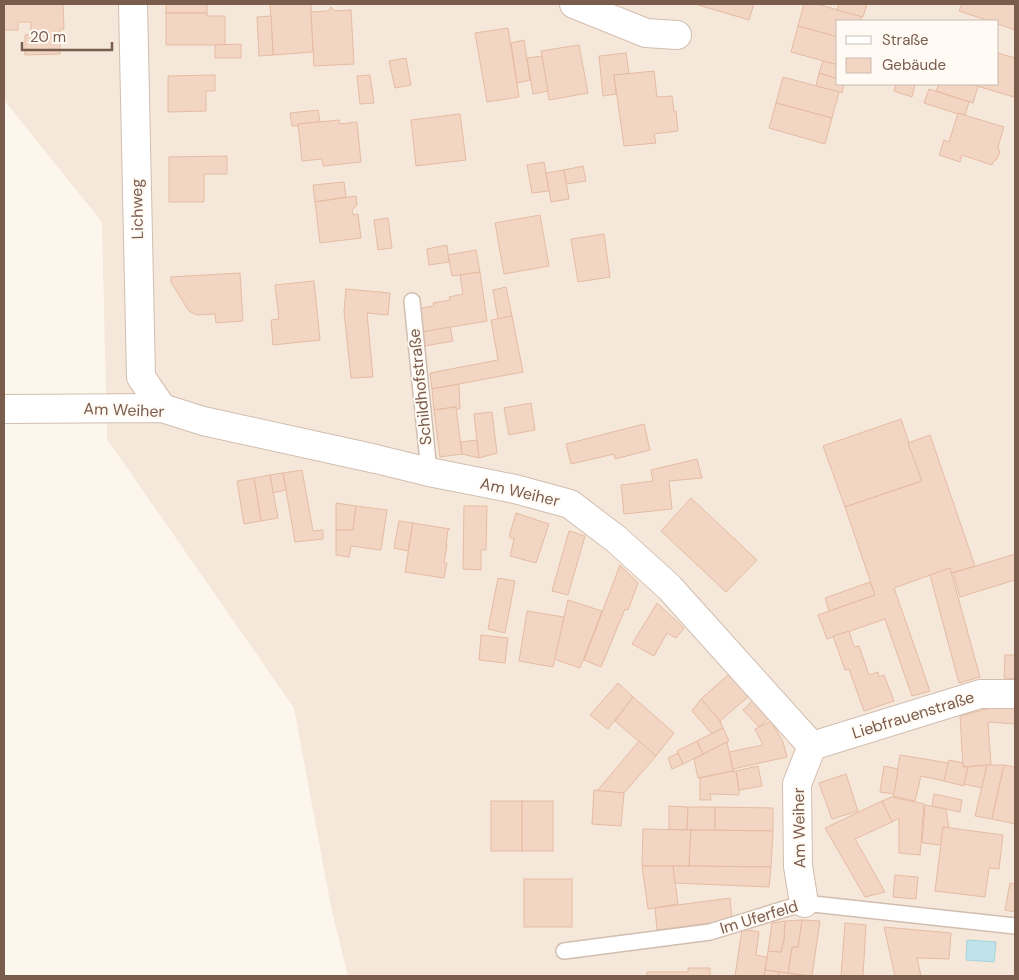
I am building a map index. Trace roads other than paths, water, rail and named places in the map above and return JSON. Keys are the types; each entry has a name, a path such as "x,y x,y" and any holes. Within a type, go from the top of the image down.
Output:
{"street":[{"name":"Lichweg","path":"133,4 140,377 162,408"},
{"path":"574,4 646,33 677,35"},
{"name":"Am Weiher","path":"4,409 162,408 203,421 429,472 515,489 570,504 616,539 669,587 812,746 797,784 798,866 804,903"},
{"name":"Liebfrauenstraße","path":"812,746 980,694 1015,694"}],"lane":[{"name":"Schildhofstraße","path":"412,301 429,472"},
{"name":"Im Uferfeld","path":"564,951 710,932 804,903 1015,926"}],"water":[{"path":"967,940 996,942 994,962 966,960"}]}
